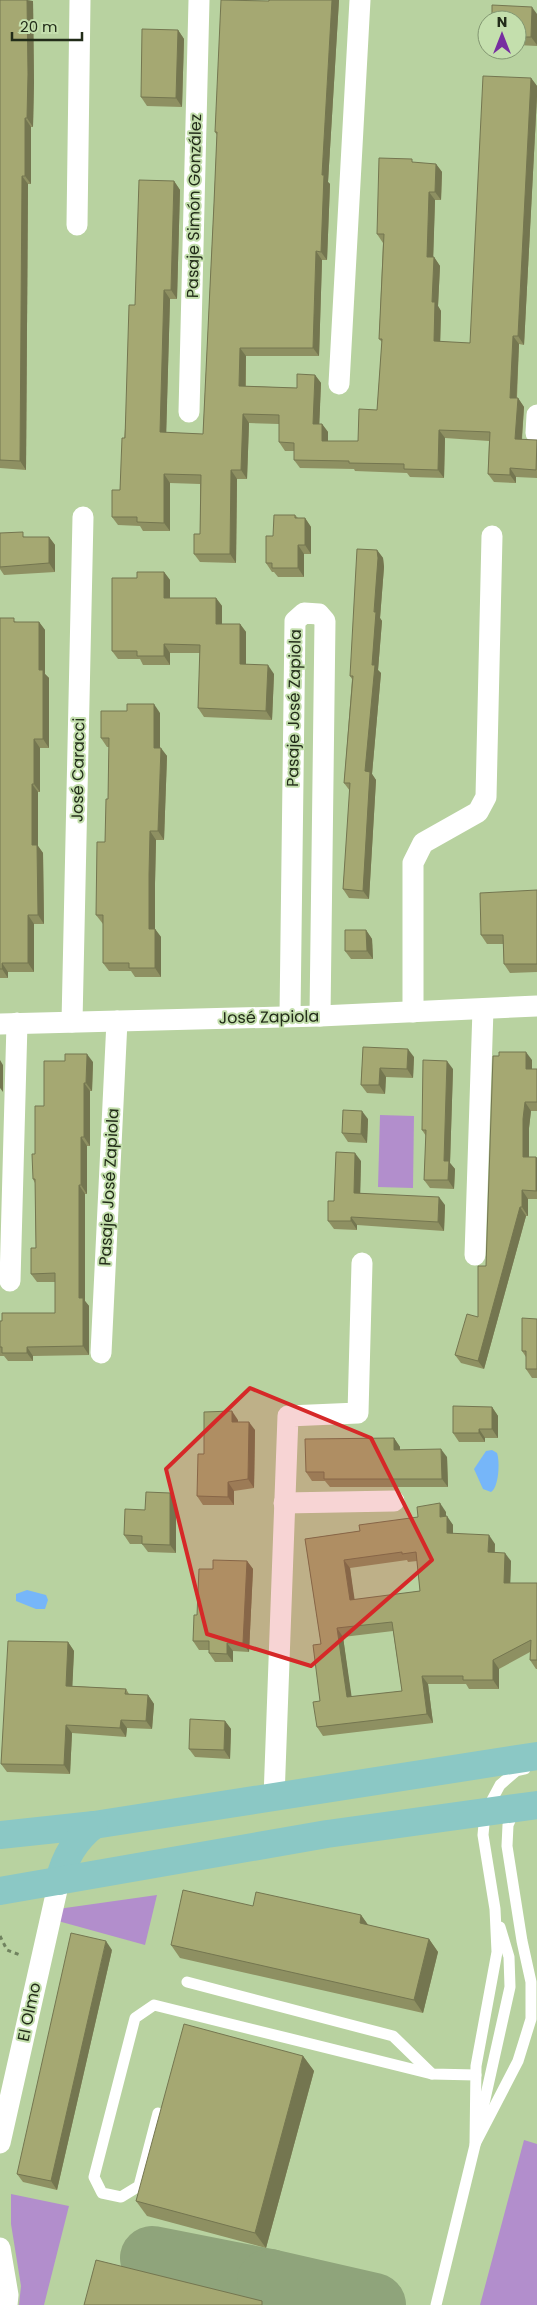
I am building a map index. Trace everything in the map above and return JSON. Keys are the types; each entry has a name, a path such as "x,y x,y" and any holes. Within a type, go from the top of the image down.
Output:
{"main road":[{"path":"0,1835 94,1825 537,1756"},
{"path":"0,1891 327,1834 526,1806"},
{"path":"59,1880 67,1856 74,1844 94,1825"}],"street":[{"path":"77,225 80,0"},
{"name":"Pasaje Simón González","path":"189,412 199,0"},
{"path":"339,384 360,0"},
{"name":"José Caracci","path":"72,1022 83,517"},
{"path":"413,1012 413,863 424,844 478,812 486,797 492,536"},
{"name":"Pasaje José Zapiola","path":"290,1016 295,621 304,613 319,614 324,621 320,1016"},
{"name":"José Zapiola","path":"8,1023 320,1016 537,1006"},
{"path":"475,1255 483,1009"},
{"name":"Pasaje José Zapiola","path":"102,1353 117,1021"},
{"path":"8,1023 10,1281"},
{"path":"274,1798 288,1416 358,1413 362,1263"},
{"path":"284,1503 394,1501"},
{"name":"El Olmo","path":"0,2143 59,1880"},
{"path":"0,2248 8,2295 7,2305"}],"lane":[{"path":"475,2144 476,2075 497,1952 494,1909 483,1835 485,1812 500,1785 516,1771 537,1767"},
{"path":"475,2144 518,2061 531,2019 531,1982 507,1846 508,1825 526,1806"},
{"path":"436,2305 510,1987 509,1958 494,1909"},
{"path":"187,1982 393,2036 432,2074"},
{"path":"158,2113 140,2186 122,2197 102,2194 94,2177 135,2018 154,2005 432,2074 476,2075"}],"path":[{"path":"0,1936 8,1950 40,1964"}],"highlighted area":[{"path":"250,1388 371,1438 432,1560 311,1666 207,1634 166,1469"}],"shaded area":[{"path":"380,1115 414,1116 413,1188 378,1187"},
{"path":"157,1895 145,1945 58,1921 58,1909"},
{"path":"524,2140 537,2144 537,2305 480,2305"},
{"path":"11,2194 69,2206 44,2305 19,2305 21,2286 11,2224"}],"water":[{"path":"492,1450 497,1453 499,1468 496,1485 491,1492 483,1489 474,1469 486,1451"},
{"path":"27,1590 46,1595 48,1600 45,1609 36,1609 16,1601 16,1594"}],"building":[{"path":"0,0 27,0 27,118 25,118 25,176 22,176 20,461 0,460"},
{"path":"221,0 332,0 322,175 324,175 321,252 316,251 313,348 240,348 239,386 297,388 297,374 315,375 313,424 322,424 322,441 358,441 359,409 377,410 382,339 379,339 384,234 377,234 379,158 412,159 412,162 436,164 435,192 429,192 427,257 434,257 432,302 435,302 434,341 470,343 483,76 531,78 518,336 513,336 510,398 518,398 515,439 537,440 536,470 510,468 510,475 488,474 490,432 439,430 438,470 404,469 404,464 294,460 294,443 279,442 279,415 243,414 241,470 231,470 230,554 194,554 194,534 200,534 201,475 164,474 164,523 137,522 137,517 112,517 112,490 120,490 122,438 125,438 129,305 135,305 139,180 174,181 171,290 164,290 160,432 203,434"},
{"path":"492,5 532,7 531,37 527,37 527,10 492,10"},
{"path":"142,29 178,30 176,98 141,97"},
{"path":"274,515 295,515 295,518 305,518 305,545 298,545 298,568 272,568 272,563 266,563 266,536 273,536"},
{"path":"23,532 23,537 49,537 49,563 0,567 0,533"},
{"path":"357,549 377,550 378,558 372,665 375,665 365,771 370,772 363,891 343,889 350,783 344,783 353,676 350,676"},
{"path":"137,572 164,572 164,598 216,598 216,624 240,624 240,664 268,665 266,711 198,708 200,645 164,644 164,656 137,656 137,651 112,651 112,578 137,578"},
{"path":"0,618 14,618 14,622 39,622 39,670 43,670 43,739 34,739 34,784 32,784 32,845 37,845 38,915 28,915 28,963 2,963 2,969 0,969"},
{"path":"127,704 154,704 154,748 161,748 158,831 150,831 149,929 155,929 155,968 129,968 129,963 103,963 103,915 96,915 97,842 105,842 106,799 108,799 109,738 101,738 101,711 127,711"},
{"path":"537,890 537,964 504,964 503,935 481,935 480,893"},
{"path":"345,930 366,930 367,951 345,951"},
{"path":"363,1047 408,1049 407,1069 380,1068 379,1085 361,1085"},
{"path":"499,1052 526,1052 526,1069 537,1069 537,1102 525,1102 523,1119 523,1157 536,1157 536,1191 522,1190 522,1207 520,1207 478,1361 455,1355 467,1314 478,1317 478,1266 486,1266 493,1056 499,1056"},
{"path":"65,1054 87,1054 86,1083 84,1083 84,1137 81,1137 81,1185 79,1185 79,1298 83,1298 83,1346 27,1347 27,1353 2,1353 2,1347 0,1347 0,1321 2,1321 2,1313 55,1313 55,1273 31,1274 31,1248 36,1248 35,1179 33,1179 32,1154 35,1154 35,1106 44,1106 44,1061 65,1061"},
{"path":"423,1060 447,1061 444,1161 449,1161 448,1180 424,1180 426,1130 422,1130"},
{"path":"343,1110 362,1111 361,1134 342,1133"},
{"path":"336,1152 355,1153 354,1193 439,1197 438,1222 351,1217 351,1221 328,1221 328,1201 334,1201"},
{"path":"522,1318 537,1319 537,1369 526,1369 526,1351 522,1351"},
{"path":"453,1406 492,1407 492,1429 479,1429 479,1433 453,1433"},
{"path":"232,1411 232,1422 249,1422 248,1479 228,1482 228,1497 197,1496 198,1454 204,1454 204,1412"},
{"path":"394,1438 394,1450 441,1449 442,1479 324,1479 324,1472 306,1472 305,1439"},
{"path":"146,1492 170,1493 170,1545 142,1544 142,1536 124,1535 125,1509 145,1510"},
{"path":"440,1503 440,1517 447,1516 447,1533 489,1535 488,1552 505,1553 504,1583 537,1583 537,1660 530,1660 531,1640 493,1660 493,1680 463,1680 463,1676 422,1676 427,1714 317,1727 313,1702 320,1701 313,1645 321,1644 305,1539 360,1531 359,1525 418,1517 417,1507","holes":["402,1552 402,1554 416,1552 420,1591 350,1600 344,1560","392,1622 402,1691 347,1697 337,1628"]},
{"path":"213,1560 247,1561 243,1643 227,1643 227,1654 209,1653 209,1641 193,1641 194,1615 197,1615 199,1569 213,1569"},
{"path":"8,1641 68,1642 66,1686 126,1689 125,1694 148,1695 146,1721 121,1720 120,1728 66,1725 64,1765 1,1764"},
{"path":"190,1719 225,1721 224,1750 189,1749"},
{"path":"183,1890 253,1906 256,1892 361,1915 360,1923 429,1939 414,2000 171,1945"},
{"path":"71,1933 106,1941 51,2181 17,2174"},
{"path":"184,2024 303,2056 255,2233 136,2201"},
{"path":"96,2260 262,2301 262,2305 84,2305"}],"taxiway":[{"path":"152,2258 269,2281 293,2305"},
{"path":"269,2281 374,2305"}]}
